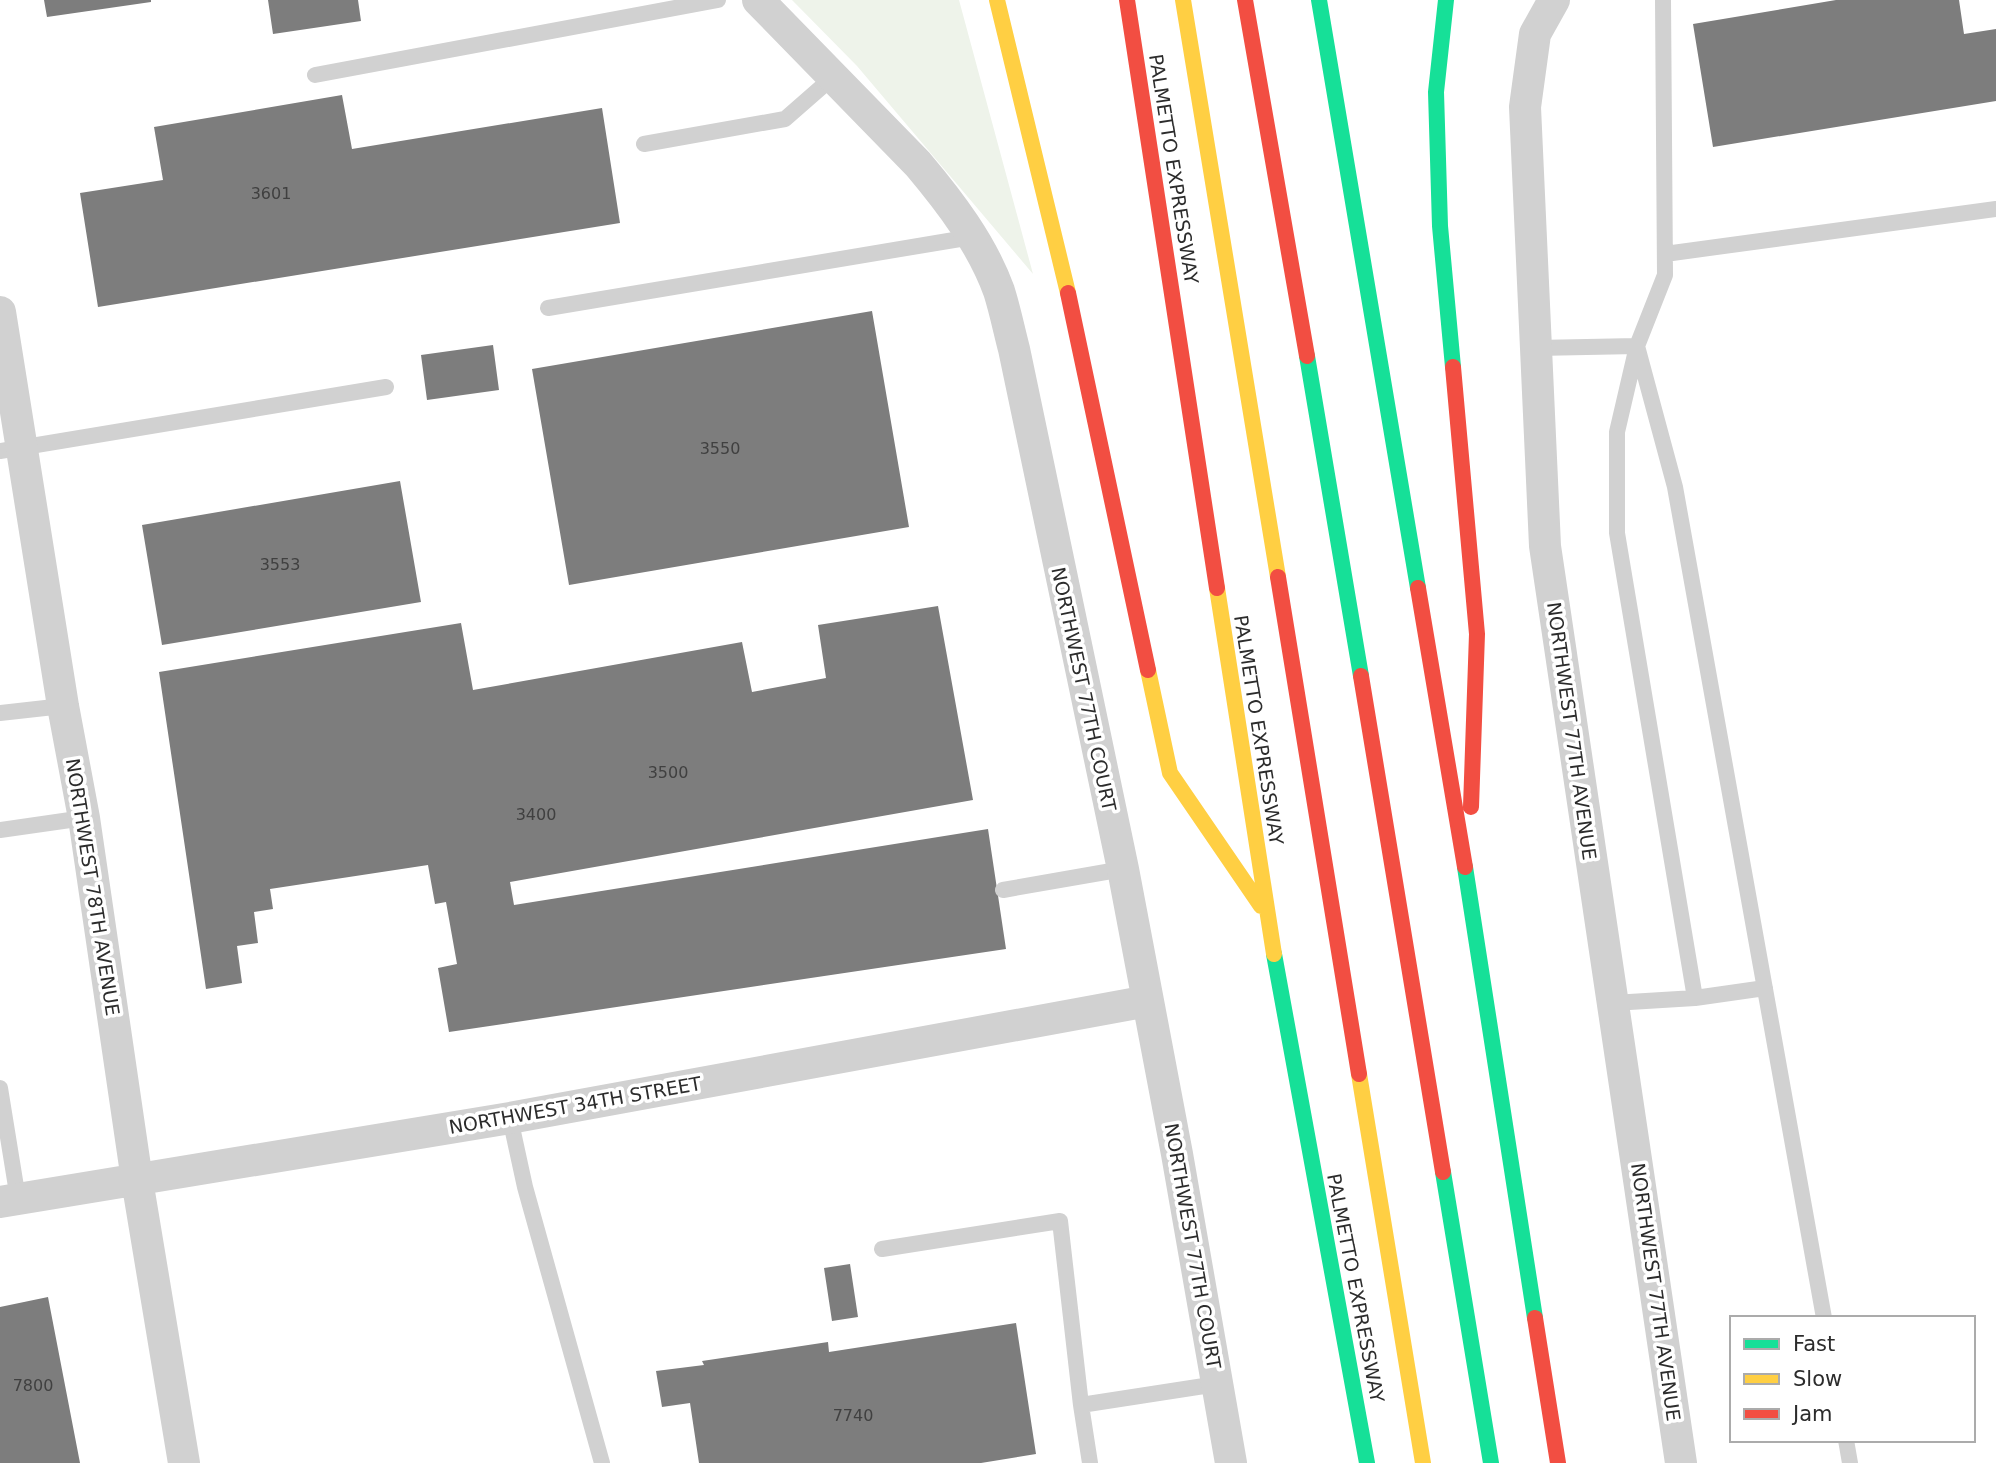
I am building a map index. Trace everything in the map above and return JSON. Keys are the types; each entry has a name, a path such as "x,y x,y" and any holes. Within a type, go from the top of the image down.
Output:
{"highway":[{"path":"997,0 1065,280 1170,773 1266,912"},
{"name":"PALMETTO EXPRESSWAY","path":"1127,0 1266,912 1367,1463"},
{"path":"1183,0 1423,1463"},
{"path":"1245,0 1340,549 1491,1463"},
{"path":"1319,0 1468,886 1558,1463"},
{"path":"1446,0 1436,92 1440,226 1477,634 1468,886"}],"street":[{"name":"NORTHWEST 77TH COURT","path":"758,0 941,191 972,237 1000,293 1012,339 1122,869 1231,1463"},
{"name":"NORTHWEST 77TH AVENUE","path":"1554,0 1535,34 1525,107 1545,546 1681,1463"},
{"name":"NORTHWEST 78TH AVENUE","path":"0,312 11,449 84,818 137,1181 184,1463"},
{"name":"NORTHWEST 34TH STREET","path":"9,1201 510,1118 1148,1001"}],"lane":[{"path":"315,75 718,0"},
{"path":"1663,0 1665,275 1637,346 1617,432 1617,533 1695,998"},
{"path":"644,144 785,119 833,77"},
{"path":"1665,254 1996,209"},
{"path":"548,308 972,237"},
{"path":"1536,348 1637,346"},
{"path":"1637,346 1675,487 1824,1316"},
{"path":"11,449 387,387"},
{"path":"0,713 63,706"},
{"path":"0,830 84,818"},
{"path":"1003,890 1122,869"},
{"path":"1613,1003 1695,998 1765,989"},
{"path":"0,1088 9,1201"},
{"path":"510,1118 525,1187 602,1463"},
{"path":"881,1249 1060,1220 1090,1463"},
{"path":"1081,1405 1217,1384"},
{"path":"1846,1442 1850,1463"}],"shaded area":[{"path":"792,0 959,0 1033,274 857,66"}],"building":[{"path":"44,0 151,0 151,2 47,17"},
{"path":"268,0 358,0 361,21 273,34"},
{"path":"1836,0 1959,0 1964,34 1996,29 1996,101 1713,147 1693,24"},
{"path":"342,95 352,149 602,108 620,223 98,307 80,193 163,180 154,127"},
{"path":"872,311 909,527 569,585 532,369"},
{"path":"493,345 499,390 427,400 421,355"},
{"path":"400,481 421,602 162,645 142,525"},
{"path":"938,606 973,800 510,882 514,905 988,829 1006,949 449,1032 438,968 457,964 446,902 435,904 428,865 270,889 273,909 254,912 258,943 237,946 242,983 206,989 159,672 461,623 473,690 742,642 752,692 826,678 818,625"},
{"path":"850,1264 858,1317 832,1321 824,1268"},
{"path":"48,1297 80,1463 0,1463 0,1307"},
{"path":"1016,1323 1036,1454 981,1463 699,1463 690,1403 662,1407 656,1371 704,1365 702,1361 828,1342 829,1352"}],"traffic: fast":[{"path":"1319,0 1418,588"},
{"path":"1446,0 1436,92 1440,226 1453,367"},
{"path":"1307,356 1361,676"},
{"path":"1465,867 1535,1318"},
{"path":"1274,954 1367,1463"},
{"path":"1443,1172 1491,1463"}],"traffic: slow":[{"path":"997,0 1068,293"},
{"path":"1183,0 1278,577"},
{"path":"1217,588 1274,954"},
{"path":"1148,670 1170,773 1261,906"},
{"path":"1359,1074 1423,1463"}],"traffic: jam":[{"path":"1127,0 1217,588"},
{"path":"1245,0 1307,356"},
{"path":"1068,293 1148,670"},
{"path":"1453,367 1477,634 1471,807"},
{"path":"1278,577 1359,1074"},
{"path":"1418,588 1465,867"},
{"path":"1361,676 1443,1172"},
{"path":"1535,1318 1558,1463"}]}
